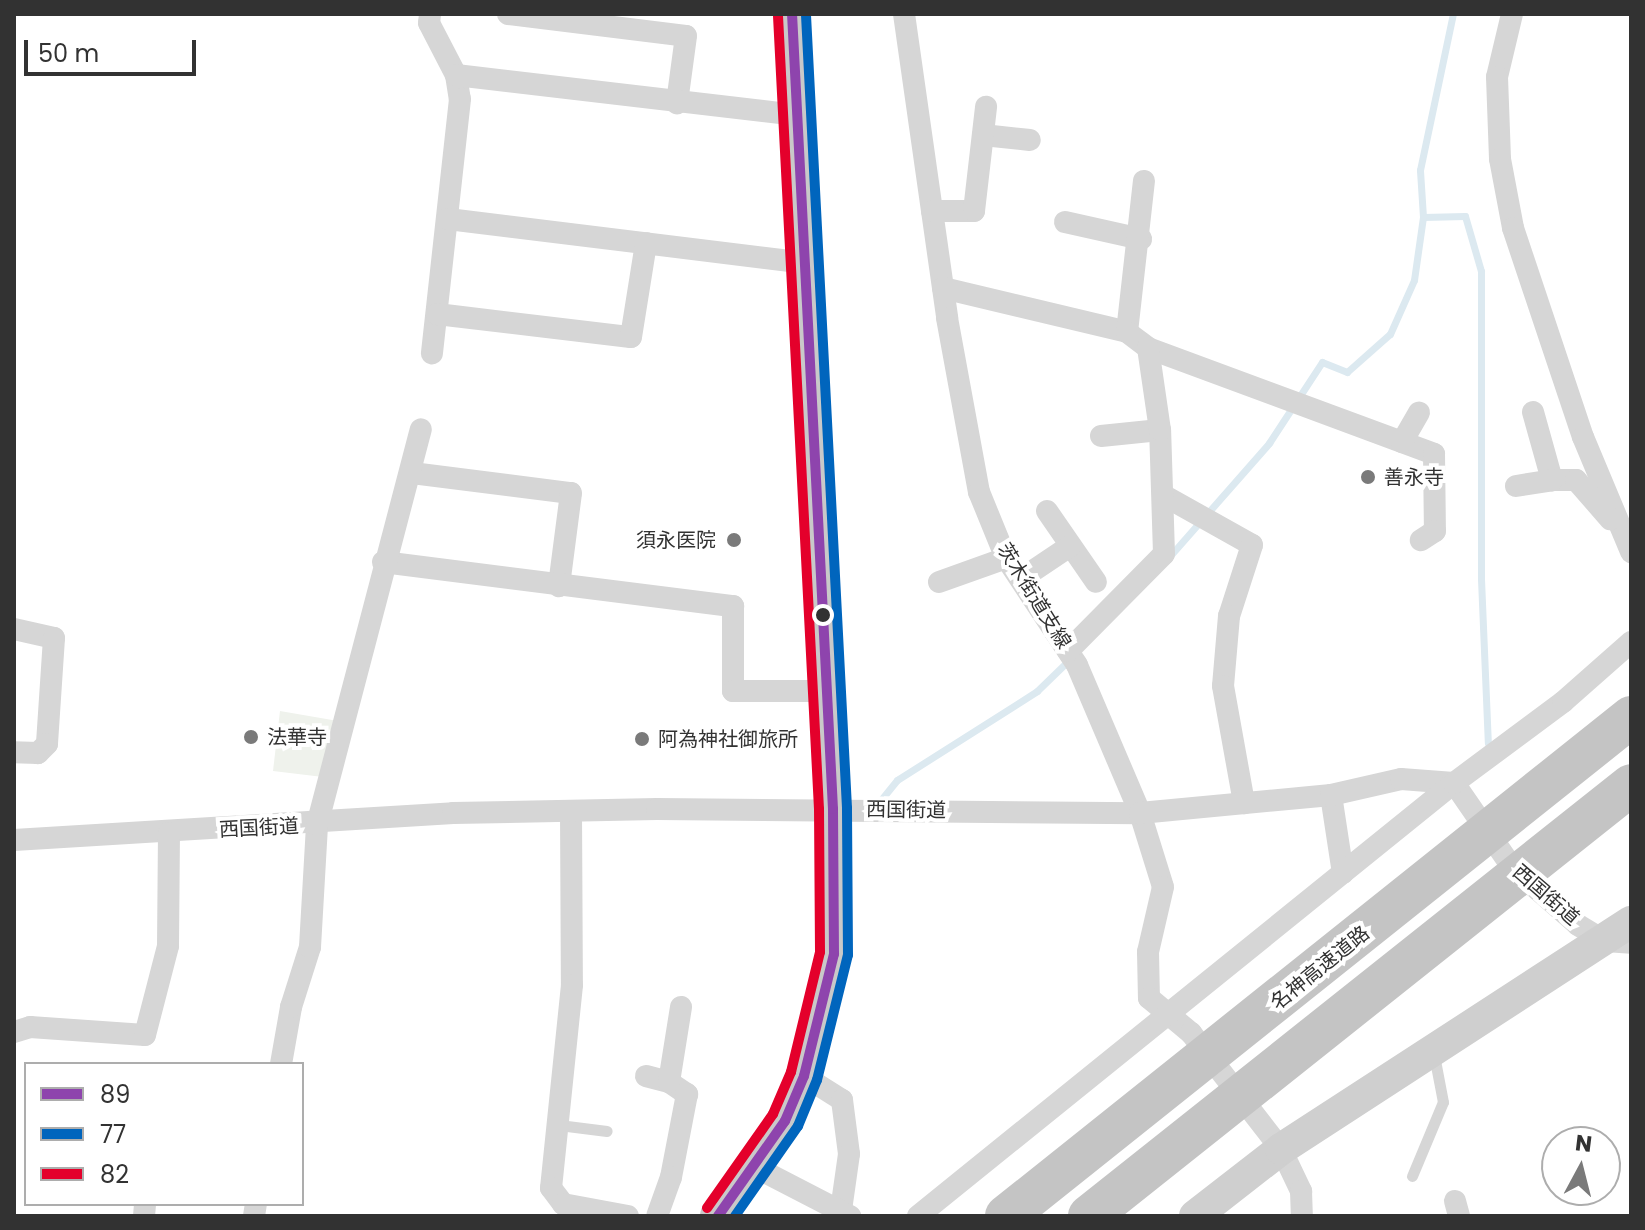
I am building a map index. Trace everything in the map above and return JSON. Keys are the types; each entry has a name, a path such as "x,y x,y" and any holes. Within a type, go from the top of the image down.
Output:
{"highway":[{"name":"名神高速道路","path":"1006,1216 1631,717"},
{"path":"1089,1216 1631,785"}],"main road":[{"path":"718,1216 757,1168 804,1076 834,954 833,809 792,14"}],"street":[{"path":"430,14 429,23 456,75 460,127 432,353"},
{"path":"508,14 686,36 677,103"},
{"name":"茨木街道支線","path":"904,14 943,288 979,492 1006,558 1068,651 1140,813 1163,887 1148,952 1149,998 1168,1017 1191,1033 1281,1149 1301,1191 1302,1216"},
{"path":"1512,14 1497,77 1500,159 1513,228 1583,437 1627,543"},
{"path":"456,75 798,115"},
{"path":"932,211 974,211 986,107"},
{"path":"983,135 1030,140"},
{"path":"1127,332 1141,239 1144,181"},
{"path":"448,219 806,263"},
{"path":"1065,222 1141,239"},
{"path":"437,314 631,337 646,243"},
{"path":"943,288 1127,332 1148,348 1434,454 1435,531 1421,540"},
{"path":"1068,651 1164,554 1160,430 1148,348"},
{"path":"1402,442 1419,412"},
{"path":"1533,412 1552,480"},
{"path":"281,1062 291,1007 310,947 317,825 383,562 412,473 421,429"},
{"path":"1101,436 1160,430"},
{"path":"412,473 571,493 559,586"},
{"path":"1516,486 1576,480 1627,543"},
{"path":"1163,495 1252,545 1229,616 1223,686 1244,803"},
{"path":"1047,511 1096,582"},
{"path":"1021,579 1070,546"},
{"path":"939,582 1006,558"},
{"path":"383,562 733,606 733,691 827,691"},
{"path":"14,629 54,638 47,744 38,753 14,752"},
{"path":"918,1216 1454,783 1563,702 1631,642"},
{"name":"西国街道","path":"14,840 317,825 453,813 833,809 1140,813 1331,795 1401,779 1454,783 1512,867 1578,925 1622,935"},
{"path":"1331,795 1343,873"},
{"path":"571,812 572,985 551,1188 563,1204 628,1216"},
{"path":"14,1032 30,1027 145,1035 168,946 169,833"},
{"path":"1195,1216 1281,1149 1622,935"},
{"path":"669,1082 681,1007"},
{"path":"646,1076 669,1082 687,1094 686,1113 657,1216"},
{"path":"757,1168 845,1213 849,1154 842,1100 804,1076"}],"lane":[{"path":"1412,1176 1443,1102 1433,1051"},
{"path":"559,1125 607,1131"}],"shaded area":[{"path":"280,711 338,721 323,777 273,771"}],"waterway":[{"path":"1169,557 1269,443 1322,362 1347,372 1390,334 1414,280 1423,217 1420,170 1453,14"},
{"path":"1423,217 1465,216 1481,271 1481,579 1488,743"},
{"path":"880,801 897,780 1037,691 1071,658"}],"transit line":[{"name":"89","path":"718,1216 785,1121 804,1076 834,954 833,809 792,14"},
{"name":"77","path":"735,1216 798,1126 817,1080 848,955 847,808 806,14"},
{"name":"82","path":"707,1208 773,1114 791,1072 820,952 819,809 778,15"}],"place":[{"name":"善永寺","path":"1368,477"},
{"name":"須永医院","path":"734,540"},
{"name":"法華寺","path":"251,737"},
{"name":"阿為神社御旅所","path":"642,739"}]}
